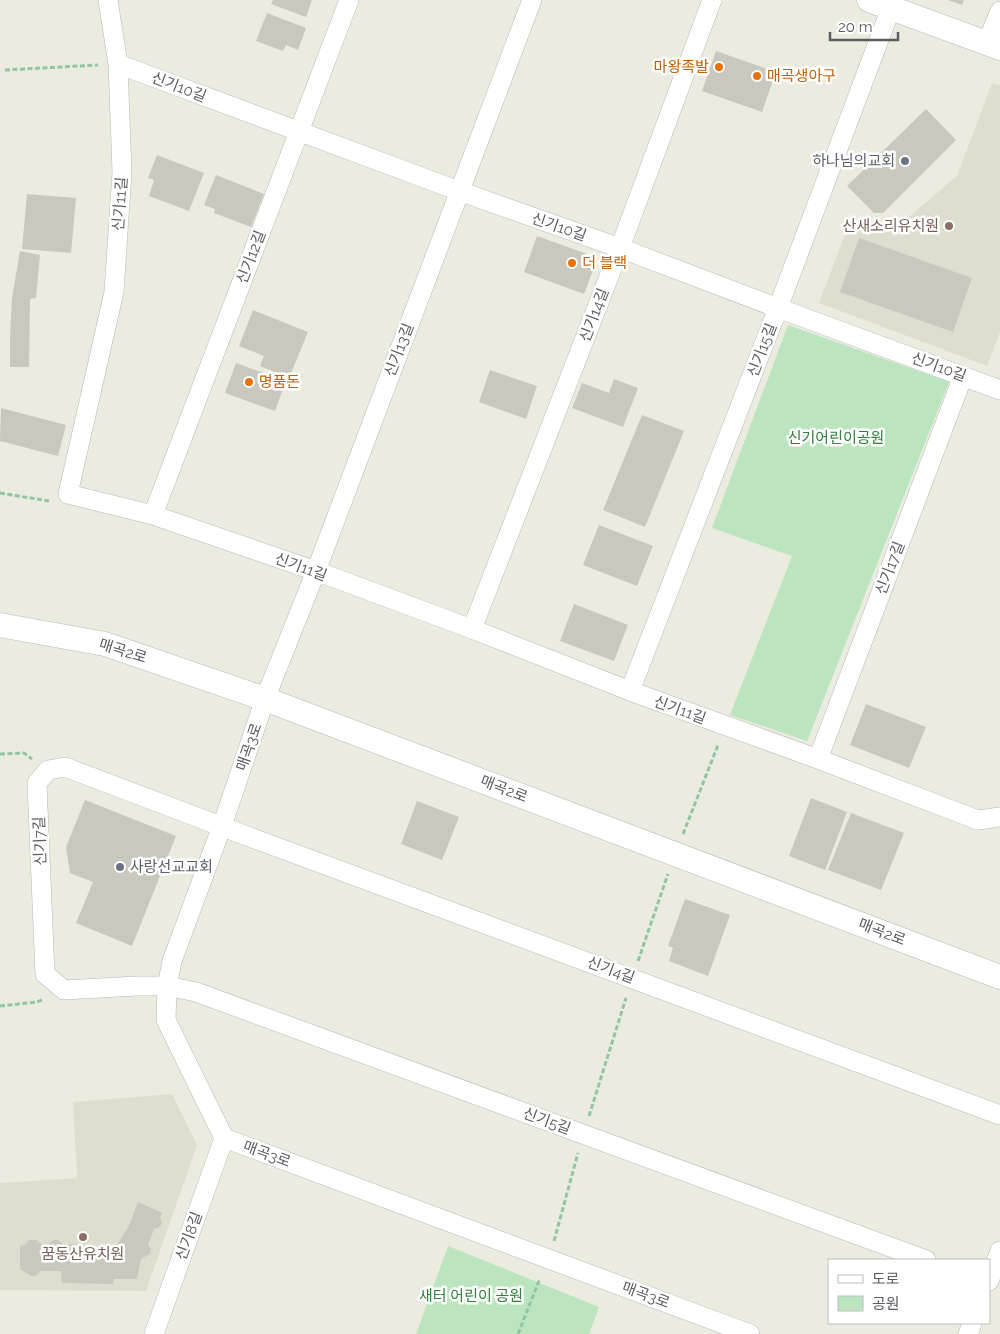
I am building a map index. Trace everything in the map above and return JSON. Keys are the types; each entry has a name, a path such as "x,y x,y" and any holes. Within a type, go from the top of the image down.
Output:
{"street":[{"name":"신기11길","path":"108,0 118,64 122,172 114,292 68,494 153,515 316,571 472,629 630,691 978,820 1000,817"},
{"name":"신기12길","path":"153,515 349,0"},
{"name":"신기13길","path":"265,699 316,571 532,0"},
{"name":"신기14길","path":"472,629 620,248 712,0"},
{"path":"880,4 993,46 1000,10"},
{"name":"신기15길","path":"630,691 778,308 880,4"},
{"name":"신기10길","path":"118,64 1000,390"},
{"name":"신기17길","path":"818,760 962,376"},
{"name":"매곡2로","path":"0,625 105,644 265,699 1000,977"},
{"name":"매곡3로","path":"265,699 222,826 172,961 167,986 166,1020 224,1138 750,1334"},
{"path":"48,770 66,767 222,826"},
{"name":"신기7길","path":"48,770 37,783 45,974 64,990"},
{"name":"신기4길","path":"222,826 1000,1115"},
{"path":"64,990 167,986"},
{"name":"신기5길","path":"167,986 196,992 923,1259"},
{"name":"신기8길","path":"159,1332 224,1138"},
{"path":"990,1279 1000,1252"}],"path":[{"path":"5,70 118,64"},
{"path":"0,493 50,501 68,494"},
{"path":"682,837 720,739"},
{"path":"0,754 24,753 48,770"},
{"path":"636,968 669,872"},
{"path":"0,1006 37,1002 64,990"},
{"path":"588,1121 627,995"},
{"path":"553,1244 579,1148"},
{"path":"518,1334 542,1273"}],"shaded area":[{"name":"산새소리유치원","path":"992,83 1000,86 1000,332 987,366 819,303 849,224 896,228 957,176"},
{"name":"꿈동산유치원","path":"172,1094 197,1145 146,1291 0,1290 0,1183 77,1178 73,1102"}],"green space":[{"name":"신기어린이공원","path":"788,325 949,382 807,741 730,715 792,556 712,528"},
{"name":"새터 어린이 공원","path":"448,1246 599,1307 589,1334 416,1334"}],"building":[{"path":"273,0 312,0 306,17 271,4"},
{"path":"948,0 964,0 962,5"},
{"path":"267,13 306,28 298,50 286,45 283,51 256,41"},
{"path":"716,51 776,72 762,112 702,91"},
{"path":"926,109 956,140 883,213 874,213 847,186"},
{"path":"157,155 204,173 189,211 149,196 154,180 148,178"},
{"path":"216,175 264,194 251,227 214,213 215,209 204,205"},
{"path":"27,194 76,198 71,253 22,249"},
{"path":"537,236 587,254 594,268 584,294 524,272"},
{"path":"859,238 972,278 953,332 840,292"},
{"path":"20,251 40,255 36,298 30,299 29,367 10,367 12,298"},
{"path":"253,310 308,332 289,378 260,366 264,356 239,346"},
{"path":"236,363 286,381 275,411 225,393"},
{"path":"490,370 537,386 526,419 479,402"},
{"path":"614,379 638,388 623,427 572,408 582,383 609,393"},
{"path":"1,408 66,425 58,456 0,441"},
{"path":"642,415 684,431 645,527 603,510"},
{"path":"599,525 653,546 637,586 583,565"},
{"path":"574,604 628,625 614,661 560,641"},
{"path":"866,704 926,727 909,768 850,745"},
{"path":"811,798 847,812 825,870 789,856"},
{"path":"85,800 176,836 132,946 76,923 93,882 70,873 66,847"},
{"path":"417,801 459,817 442,860 401,844"},
{"path":"851,813 904,833 881,890 828,870"},
{"path":"685,899 730,915 708,976 669,961 673,948 668,946"},
{"path":"138,1202 162,1213 160,1217 162,1224 154,1229 148,1245 151,1249 150,1254 141,1259 137,1279 114,1279 113,1284 62,1283 61,1271 41,1271 36,1276 31,1276 20,1269 20,1246 25,1245 29,1240 37,1240 42,1245 48,1244 53,1240 58,1240 63,1244 79,1244 79,1257 100,1254 118,1243 129,1226"}],"place":[{"name":"마왕족발","path":"719,67"},
{"name":"매곡생아구","path":"757,76"},
{"name":"하나님의교회","path":"905,161"},
{"name":"산새소리유치원","path":"949,226"},
{"name":"더 블랙","path":"572,263"},
{"name":"명품돈","path":"249,382"},
{"name":"사랑선교교회","path":"120,867"},
{"name":"꿈동산유치원","path":"83,1237"}]}
